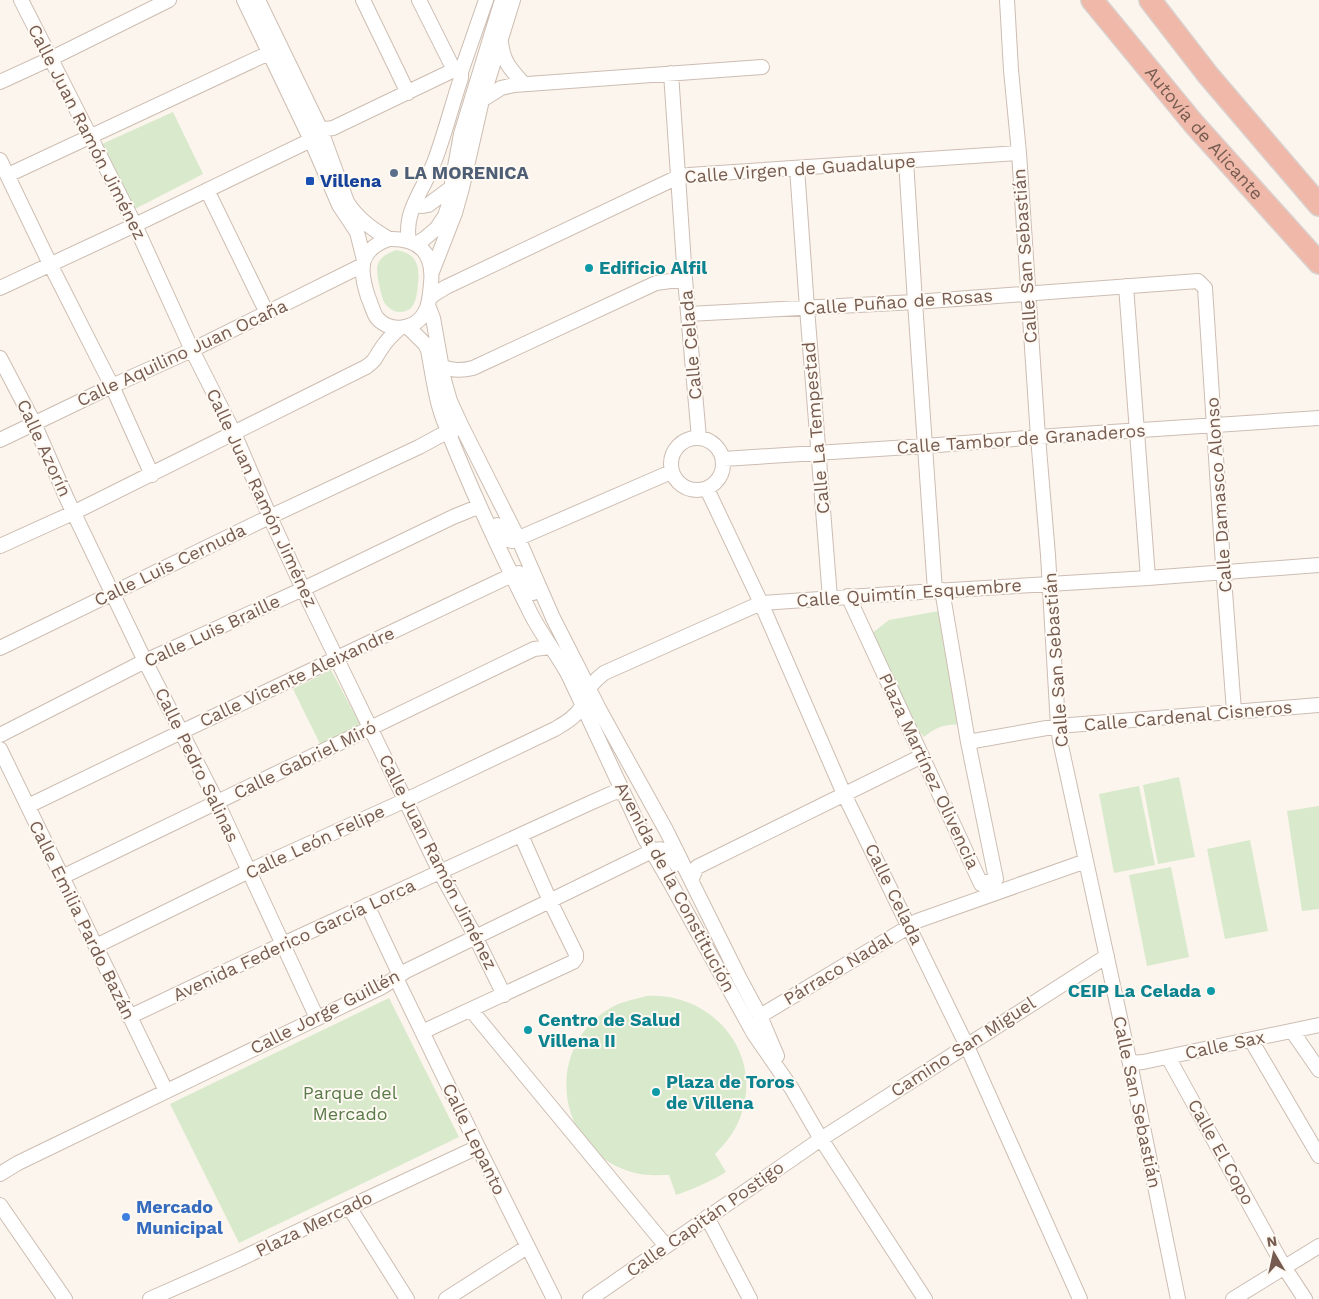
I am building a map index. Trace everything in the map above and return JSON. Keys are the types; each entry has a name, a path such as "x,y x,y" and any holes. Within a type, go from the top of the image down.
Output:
{"highway":[{"name":"Autovía de Alicante","path":"1092,0 1194,124 1319,263"},
{"path":"1150,0 1208,75 1319,205"}],"street":[{"name":"Calle Juan Ramón Jiménez","path":"21,0 135,225 192,350 234,433 302,589 440,872 504,995"},
{"path":"0,82 169,0"},
{"path":"244,0 340,205 356,232 364,262 363,278 379,331 380,350"},
{"path":"258,0 320,128 348,202 354,212 367,225 389,239"},
{"path":"363,0 408,93"},
{"path":"413,242 408,224 435,162 461,78 419,0"},
{"path":"320,128 333,128 458,71 486,0"},
{"path":"413,242 424,239 437,228 445,216 450,201 461,134 502,0"},
{"path":"0,546 152,475 366,367 377,358 380,350 392,335 404,327 417,322 422,317 429,302 432,272 456,213 482,100 514,0"},
{"name":"Calle San Sebastián","path":"1007,0 1050,585 1058,726 1178,1299"},
{"path":"500,41 502,52 509,68 524,84"},
{"path":"8,175 269,53"},
{"path":"482,100 501,88 524,84 762,67"},
{"name":"Calle Celada","path":"671,74 684,279 699,438"},
{"path":"0,288 311,140"},
{"name":"Calle Virgen de Guadalupe","path":"429,302 433,295 446,288 678,177 1018,153"},
{"path":"0,160 112,386 152,475"},
{"name":"Plaza Martínez Olivencia","path":"848,596 981,884 996,879 939,590 925,446 906,161"},
{"name":"Calle La Tempestad","path":"797,168 806,308 830,598"},
{"path":"415,205 428,205 451,188"},
{"path":"207,190 267,313"},
{"path":"364,262 374,246 389,239 402,239 413,242 422,248 430,262 432,272"},
{"name":"Calle Aquilino Juan Ocaña","path":"0,440 192,350 364,262"},
{"path":"441,366 461,371 473,368 656,283 684,279"},
{"name":"Calle Puñao de Rosas","path":"688,314 915,302 1028,292 1198,281"},
{"name":"Calle Damasco Alonso","path":"1198,281 1205,288 1223,573 1234,711"},
{"path":"1126,286 1148,578"},
{"path":"429,302 441,366 450,401 518,538 553,618 666,830 760,1016 792,1089"},
{"path":"376,317 390,326 404,327 425,344 447,429 466,461 503,538 512,541 671,472"},
{"name":"Calle Azorín","path":"0,358 34,423 67,499 75,512"},
{"name":"Calle Tambor de Granaderos","path":"723,459 1319,418"},
{"name":"Avenida de la Constitución","path":"447,429 512,575 532,616 560,660 652,851 754,1034 792,1089 821,1138 925,1299"},
{"name":"Calle Luis Cernuda","path":"0,648 419,447 443,434 447,429"},
{"path":"690,438 708,440 715,444 723,459 724,467 722,474 707,489 692,491 685,488 674,479 671,472 672,455 682,442 690,438"},
{"name":"Calle Celada","path":"707,489 760,603 844,794 966,1044 1080,1299"},
{"name":"Calle Luis Braille","path":"0,735 145,662 468,510 481,509"},
{"name":"Calle Pedro Salinas","path":"75,512 145,662 217,802 317,1018"},
{"name":"Calle Quimtín Esquembre","path":"604,673 760,603 939,590 1050,585 1319,565"},
{"path":"512,575 519,573 525,578 539,606 553,618"},
{"name":"Calle Vicente Aleixandre","path":"28,806 512,575"},
{"name":"Calle Gabriel Miró","path":"62,878 534,649 550,647"},
{"path":"579,669 588,672 604,673"},
{"path":"582,705 593,682 604,673"},
{"name":"Calle León Felipe","path":"96,946 249,871 406,800 555,729 569,721 582,705"},
{"name":"Calle Cardenal Cisneros","path":"968,742 1058,726 1319,705"},
{"name":"Calle Emilia Pardo Bazán","path":"0,748 166,1090"},
{"path":"691,880 697,867 922,756"},
{"name":"Avenida Federico García Lorca","path":"129,1017 367,905 606,796 615,792 623,792"},
{"path":"422,1032 573,962 576,958 576,954 521,835"},
{"path":"652,851 658,849 669,852 696,904 713,924"},
{"name":"Calle Jorge Guillén","path":"0,1174 18,1163 166,1090 382,987 406,971 652,851"},
{"name":"Párraco Nadal","path":"760,1016 917,920 1086,861"},
{"name":"Calle Lepanto","path":"367,905 422,1032 554,1299"},
{"name":"Camino San Miguel","path":"821,1138 1107,956"},
{"path":"471,1010 666,1246"},
{"name":"Calle Sax","path":"1130,1063 1168,1057 1319,1025"},
{"path":"1292,1031 1319,1070"},
{"path":"1251,1040 1319,1156"},
{"name":"Calle El Copo","path":"1168,1057 1284,1267 1304,1299"},
{"name":"Calle Capitán Postigo","path":"590,1299 821,1138"},
{"name":"Plaza Mercado","path":"150,1299 238,1260 478,1147"},
{"path":"0,1205 65,1299"},
{"path":"349,1207 407,1299"},
{"path":"707,1217 750,1299"},
{"path":"1233,1299 1319,1246"},
{"path":"446,1299 527,1247"}],"green space":[{"path":"173,112 203,174 133,210 102,144"},
{"path":"396,250 412,257 418,271 418,288 415,302 409,309 400,312 390,309 384,302 377,272 381,259"},
{"path":"939,611 961,724 941,727 924,737 916,728 871,634 889,620"},
{"path":"331,670 362,728 321,746 293,689"},
{"path":"1179,777 1195,857 1158,864 1143,785"},
{"path":"1139,786 1155,865 1114,873 1099,794"},
{"path":"1319,806 1319,909 1302,911 1287,811"},
{"path":"1250,840 1268,931 1225,939 1207,849"},
{"path":"1171,867 1189,957 1147,966 1129,875"},
{"name":"Plaza de Toros de Villena","path":"647,996 670,997 691,1004 710,1015 726,1029 737,1047 744,1067 746,1089 742,1112 731,1135 715,1154 726,1172 676,1195 669,1175 635,1173 608,1162 588,1144 574,1122 567,1097 567,1071 575,1046 591,1024 614,1006"},
{"name":"Parque del Mercado","path":"389,998 459,1137 239,1243 170,1104"}],"place":[{"name":"LA MORENICA","path":"394,173"},
{"name":"Villena","path":"310,181"},
{"name":"Edificio Alfil","path":"589,268"},
{"name":"CEIP La Celada","path":"1211,991"},
{"name":"Centro de Salud Villena II","path":"528,1030"},
{"name":"Plaza de Toros de Villena","path":"656,1092"},
{"name":"Mercado Municipal","path":"126,1217"}]}
